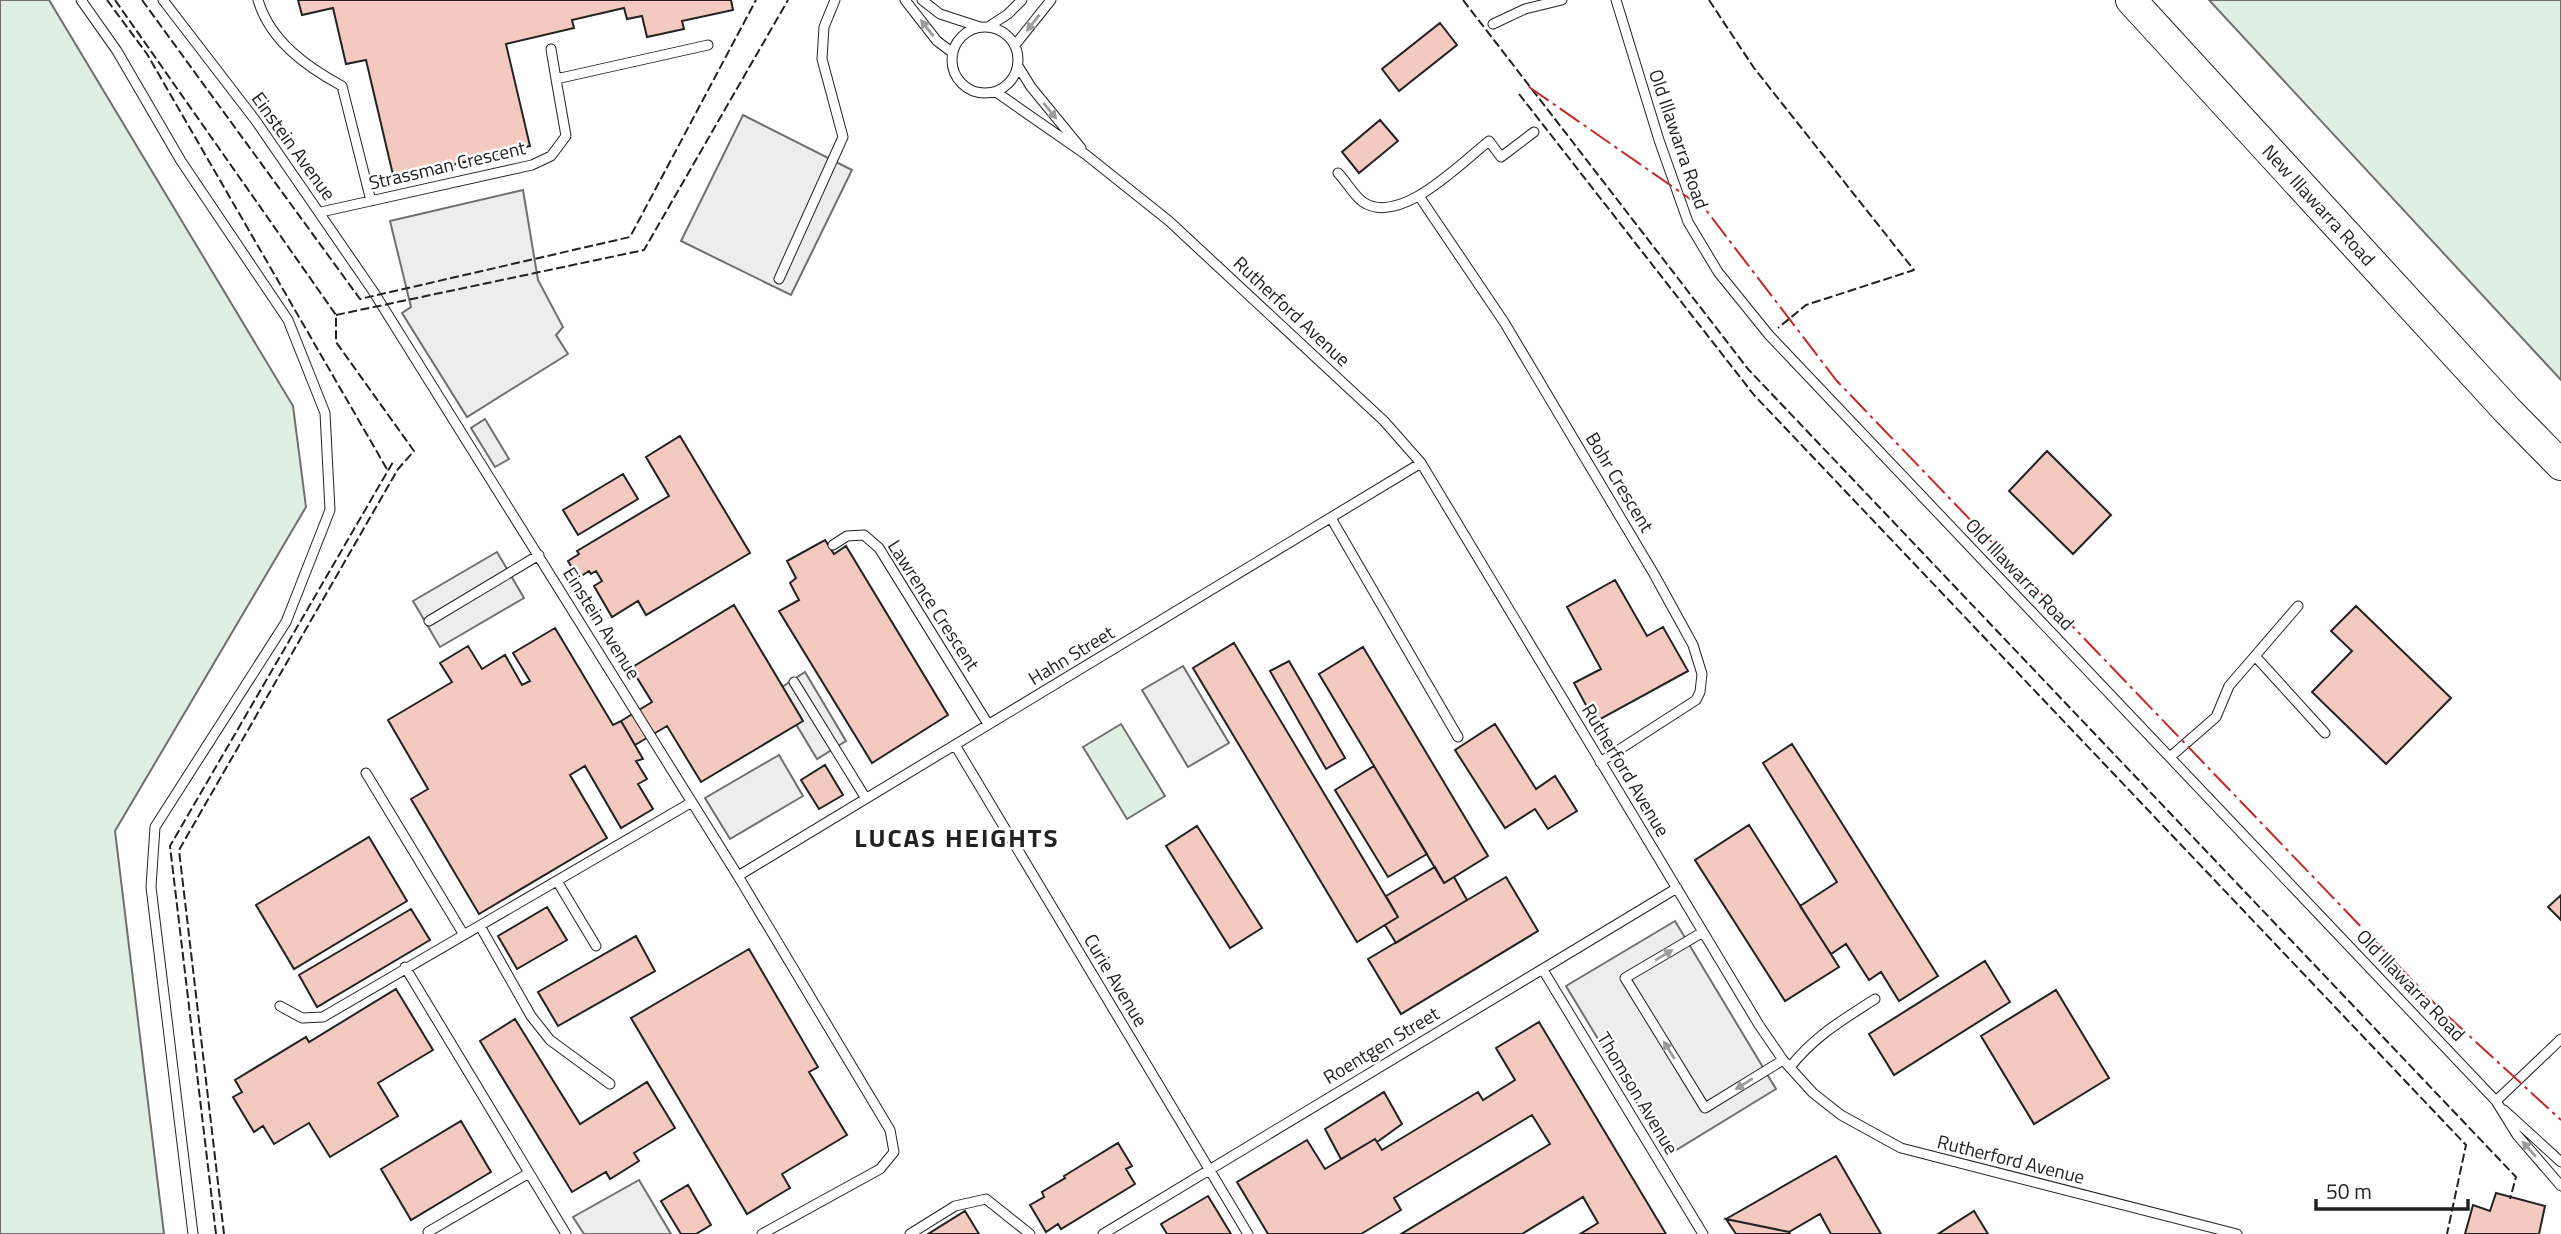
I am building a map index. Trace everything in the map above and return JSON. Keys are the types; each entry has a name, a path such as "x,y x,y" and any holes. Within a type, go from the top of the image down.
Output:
{"highway":[{"name":"New Illawarra Road","path":"2131,0 2507,410 2561,465"},
{"name":"New Illawarra Road","path":"2507,410 2561,478"}],"lane":[{"path":"81,0 117,51 181,161 288,320 326,413 330,510 286,622 155,827 151,887 193,1234"},
{"name":"Einstein Avenue","path":"163,0 256,121 373,291 738,876 890,1130 894,1152 880,1169 762,1234"},
{"path":"258,0 282,42 310,69 342,86 371,201"},
{"path":"779,279 843,137 822,58 824,26 835,0"},
{"path":"905,0 937,41 953,53"},
{"path":"922,0 940,14 984,27 999,30 1015,46 1018,66 1010,82 996,92 976,93 960,82 954,73 953,53 962,36 984,27 1008,14 1022,0"},
{"path":"1015,46 1051,0"},
{"path":"1493,24 1525,9 1562,0"},
{"name":"Old Illawarra Road","path":"1616,0 1659,141 1688,222 1718,272 1769,335 2500,1105 2561,1163"},
{"path":"556,79 708,45"},
{"name":"Strassman Crescent","path":"321,212 532,165 551,156 566,136 551,49"},
{"name":"Rutherford Avenue","path":"1018,66 1031,87 1085,154"},
{"name":"Rutherford Avenue","path":"996,92 1085,154 1169,221 1384,421 1421,463 1759,1025 1783,1059 1813,1093 1841,1115 1901,1148 2237,1234"},
{"path":"1338,173 1364,202 1385,208 1408,204 1489,141 1501,157 1534,132"},
{"name":"Bohr Crescent","path":"1419,196 1504,322 1654,574 1701,664 1702,683 1696,700 1601,762"},
{"name":"Hahn Street","path":"738,876 1421,463"},
{"path":"1331,518 1458,737"},
{"name":"Lawrence Crescent","path":"833,545 847,536 864,535 879,548 989,724"},
{"path":"429,621 539,555"},
{"path":"2170,757 2216,717 2229,686 2298,606"},
{"path":"2255,656 2325,733"},
{"path":"794,682 866,797"},
{"name":"Curie Avenue","path":"955,745 1248,1234"},
{"path":"366,773 464,935"},
{"path":"280,1006 302,1018 323,1017 692,802"},
{"path":"557,881 596,946"},
{"name":"Roentgen Street","path":"1103,1234 1677,888"},
{"path":"480,926 531,1016 550,1040 610,1084"},
{"path":"1703,932 1625,978 1705,1108 1783,1059"},
{"path":"405,967 566,1234"},
{"name":"Thomson Avenue","path":"1543,970 1703,1234"},
{"path":"1790,1067 1822,1034 1875,999"},
{"path":"2500,1105 2561,1039"},
{"name":"Old Illawarra Road","path":"2500,1105 2517,1135 2561,1186"},
{"path":"428,1233 529,1173"},
{"path":"910,1234 955,1206 986,1199 1030,1234"}],"green space":[{"path":"0,0 49,0 293,406 306,507 115,831 164,1234 0,1234"},
{"path":"2209,0 2561,0 2561,380"},
{"path":"1121,724 1165,796 1127,819 1083,747"}],"shaded area":[{"path":"743,115 852,170 791,295 681,241"},
{"path":"523,190 538,280 563,327 556,335 568,354 467,417 402,313 411,307 390,221"},
{"path":"485,419 509,459 495,467 471,428"},
{"path":"497,552 524,598 440,647 413,601"},
{"path":"1183,666 1229,743 1188,767 1142,690"},
{"path":"805,672 846,741 817,759 776,691"},
{"path":"779,755 803,796 730,839 705,798"},
{"path":"1675,921 1776,1089 1668,1155 1566,986"},
{"path":"639,1180 671,1234 584,1234 573,1217"}],"building":[{"path":"298,0 731,0 733,10 682,21 684,29 647,37 642,16 627,19 624,8 572,20 574,28 506,44 530,146 394,179 366,60 346,64 333,8 302,15"},
{"path":"1440,23 1457,45 1399,91 1382,69"},
{"path":"1380,120 1398,141 1359,173 1342,152"},
{"path":"680,436 750,553 646,615 638,601 612,617 594,586 602,581 596,571 591,574 589,571 578,578 568,561 579,554 577,551 669,496 646,457"},
{"path":"2047,451 2111,515 2073,554 2009,491"},
{"path":"623,474 638,499 578,535 563,510"},
{"path":"825,540 834,554 846,546 948,715 872,763 779,611 799,600 790,583 796,578 787,561"},
{"path":"1615,580 1647,636 1663,627 1688,671 1595,722 1574,683 1601,669 1567,607"},
{"path":"734,605 803,721 701,782 667,726 635,745 621,721 652,702 631,668"},
{"path":"2356,606 2451,698 2386,764 2312,692 2352,651 2331,631"},
{"path":"555,628 613,725 621,721 643,759 636,761 647,779 638,784 653,809 621,828 585,766 570,775 607,838 479,914 411,799 428,789 388,720 452,682 440,663 468,646 482,669 505,655 522,685 530,681 513,653"},
{"path":"1234,643 1398,917 1357,942 1193,668"},
{"path":"1363,647 1488,856 1444,883 1319,674"},
{"path":"1289,661 1345,758 1326,769 1270,671"},
{"path":"1495,724 1536,789 1555,776 1577,811 1548,829 1535,809 1505,828 1455,750"},
{"path":"1792,744 1938,976 1899,1001 1881,972 1869,980 1846,944 1831,954 1800,906 1837,882 1763,763"},
{"path":"825,765 843,795 819,809 801,780"},
{"path":"1374,766 1427,854 1388,877 1335,790"},
{"path":"1749,825 1839,967 1785,1001 1695,860"},
{"path":"1197,826 1262,928 1230,948 1166,846"},
{"path":"369,837 407,901 294,969 256,905"},
{"path":"1435,867 1444,883 1454,877 1467,900 1396,943 1385,925 1398,917 1386,896"},
{"path":"1506,877 1538,931 1401,1014 1368,959"},
{"path":"2561,895 2561,920 2548,907"},
{"path":"547,907 567,940 517,969 498,936"},
{"path":"411,909 430,940 317,1007 299,975"},
{"path":"636,936 655,971 558,1026 538,992"},
{"path":"749,949 818,1067 809,1072 847,1135 782,1174 790,1188 747,1214 631,1018"},
{"path":"1985,961 2010,1002 1894,1075 1869,1034"},
{"path":"396,989 433,1050 378,1083 398,1116 330,1157 309,1123 274,1144 263,1126 254,1132 233,1097 242,1092 235,1080 306,1037 309,1042"},
{"path":"2056,990 2109,1078 2034,1124 1981,1036"},
{"path":"515,1019 580,1124 647,1082 675,1128 634,1153 639,1161 610,1179 606,1172 572,1192 480,1041"},
{"path":"1539,1022 1666,1234 1580,1234 1598,1223 1583,1197 1522,1234 1401,1234 1550,1144 1532,1115 1394,1198 1401,1210 1361,1234 1268,1234 1237,1182 1307,1140 1325,1169 1375,1139 1382,1150 1478,1092 1483,1100 1515,1080 1496,1048"},
{"path":"1384,1092 1402,1124 1377,1142 1375,1139 1341,1159 1325,1129"},
{"path":"461,1121 491,1172 411,1220 381,1169"},
{"path":"1118,1143 1132,1166 1126,1169 1135,1184 1061,1229 1058,1224 1046,1232 1030,1205 1044,1197 1042,1192 1065,1178 1064,1176"},
{"path":"1836,1156 1881,1234 1831,1234 1820,1214 1789,1232 1726,1219"},
{"path":"688,1185 711,1225 696,1234 681,1234 661,1201"},
{"path":"2496,1193 2545,1206 2539,1234 2465,1234 2473,1205 2490,1211"},
{"path":"1208,1196 1231,1234 1167,1234 1161,1224"},
{"path":"965,1211 979,1234 928,1234"},
{"path":"1974,1211 1988,1234 1938,1234"},
{"path":"1726,1219 1789,1232 1790,1234 1736,1234"}],"fence":[{"path":"107,0 147,54 388,471"},
{"path":"115,0 336,315 336,342 414,451 398,469 179,850 224,1234"},
{"path":"142,0 360,299 630,237 756,0"},
{"path":"336,315 644,250 788,0"},
{"path":"1463,0 1748,369 2516,1177 2510,1199"},
{"path":"1709,0 1754,68 1914,270 1806,305 1778,328"},
{"path":"1519,94 1754,395 2466,1145 2447,1234"},
{"path":"216,1234 170,846 393,462"}],"power":[{"path":"1529,87 1706,210 1836,380 2439,1008 2561,1120"}],"district":[{"name":"LUCAS HEIGHTS","path":"957,838"}]}
